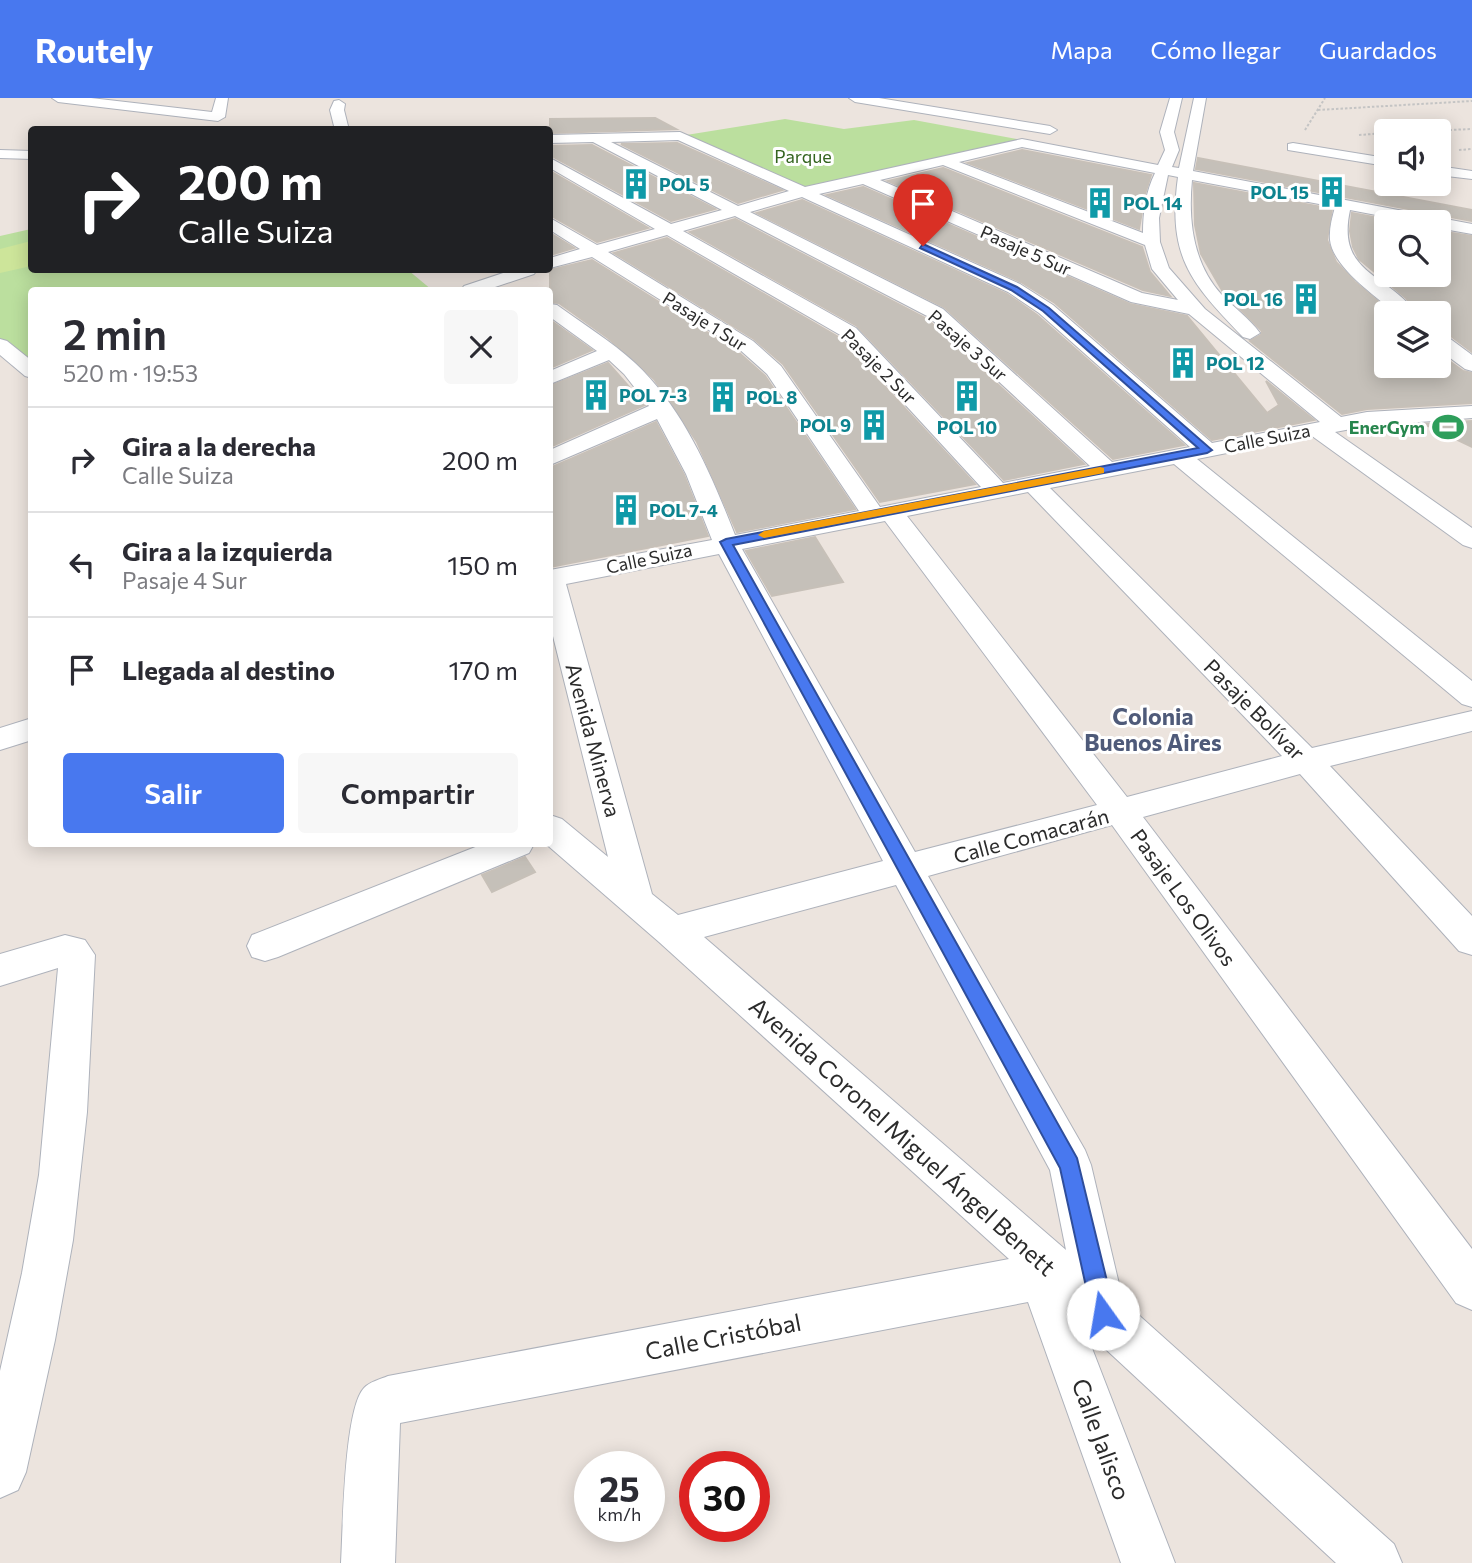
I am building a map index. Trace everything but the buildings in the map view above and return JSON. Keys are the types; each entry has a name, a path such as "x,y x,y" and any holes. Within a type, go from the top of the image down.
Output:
{"street":[{"path":"58,98 218,117 222,98"},
{"path":"855,98 897,101 1063,132"},
{"path":"1177,98 1167,132 1172,151 1186,174 1181,218 1186,251 1203,284 1250,333 1271,348"},
{"path":"1200,98 1157,184 1151,218 1152,242 1158,262 1173,286 1229,340 1333,419 1472,540"},
{"path":"339,104 337,110 341,126"},
{"path":"553,139 680,136 1014,288 1046,309 1207,450"},
{"name":"Pasaje 3 Sur","path":"594,138 936,313 1106,469"},
{"path":"553,262 801,193 1022,143 1376,210"},
{"path":"1293,147 1374,160"},
{"path":"0,154 28,155"},
{"path":"942,160 1152,242"},
{"name":"Pasaje 2 Sur","path":"553,164 849,332 996,490"},
{"path":"1451,172 1472,175"},
{"name":"Pasaje 5 Sur","path":"863,178 1137,298 1194,309"},
{"path":"1345,204 1340,220 1339,246 1363,276 1393,301"},
{"name":"Pasaje 1 Sur","path":"553,225 746,345 774,370 882,512"},
{"path":"1451,225 1472,229"},
{"path":"1158,262 1193,264"},
{"path":"475,287 499,273 520,287"},
{"path":"553,314 630,369 680,438 704,486 726,542 1070,1166 1103,1314"},
{"path":"0,345 28,369"},
{"path":"1451,349 1472,365"},
{"path":"553,377 609,353"},
{"path":"553,457 661,409"},
{"name":"Calle Suiza","path":"553,578 726,542 1207,450 1333,419 1472,412"},
{"path":"1178,455 1472,697"},
{"name":"Pasaje Bolívar","path":"1032,483 1306,761 1472,940"},
{"name":"Pasaje Los Olivos","path":"882,512 1120,811 1472,1287"},
{"name":"Avenida Minerva","path":"553,590 637,902"},
{"name":"Calle Comacarán","path":"672,931 1306,761 1472,721"},
{"path":"0,739 28,730"},
{"name":"Avenida Coronel Miguel Ángel Benett","path":"553,841 672,931 1050,1275 1103,1314 1375,1563"},
{"path":"264,946 508,847"},
{"path":"0,970 65,950 77,955 68,1112 56,1207 39,1306 0,1472"},
{"name":"Calle Cristóbal","path":"368,1563 376,1415 381,1405 388,1401 1050,1275"},
{"name":"Calle Jalisco","path":"1050,1275 1148,1563"}],"path":[{"path":"1293,147 1325,98"},
{"path":"1318,110 1472,101"},
{"path":"1451,130 1472,129"},
{"path":"1348,135 1374,134"}],"green space":[{"name":"Parque","path":"785,119 844,129 914,120 1028,141 799,192 680,136"},
{"path":"28,230 28,273 412,273 428,287 28,287 28,368 0,344 0,236"},
{"path":"28,242 28,267 0,273 0,249"}],"slow traffic":[{"path":"764,535 1100,470"}],"place":[{"name":"POL 5","path":"636,184"},
{"name":"POL 15","path":"1332,192"},
{"name":"POL 14","path":"1100,203"},
{"name":"POL 16","path":"1306,299"},
{"name":"POL 12","path":"1183,363"},
{"name":"POL 7-3","path":"596,395"},
{"name":"POL 10","path":"967,396"},
{"name":"POL 8","path":"723,397"},
{"name":"POL 9","path":"874,425"},
{"name":"EnerGym","path":"1448,427"},
{"name":"POL 7-4","path":"626,510"}],"district":[{"name":"Colonia Buenos Aires","path":"1153,729"}],"route":[{"path":"923,246 1014,288 1046,309 1207,450 726,542 1070,1166 1103,1314"}]}
